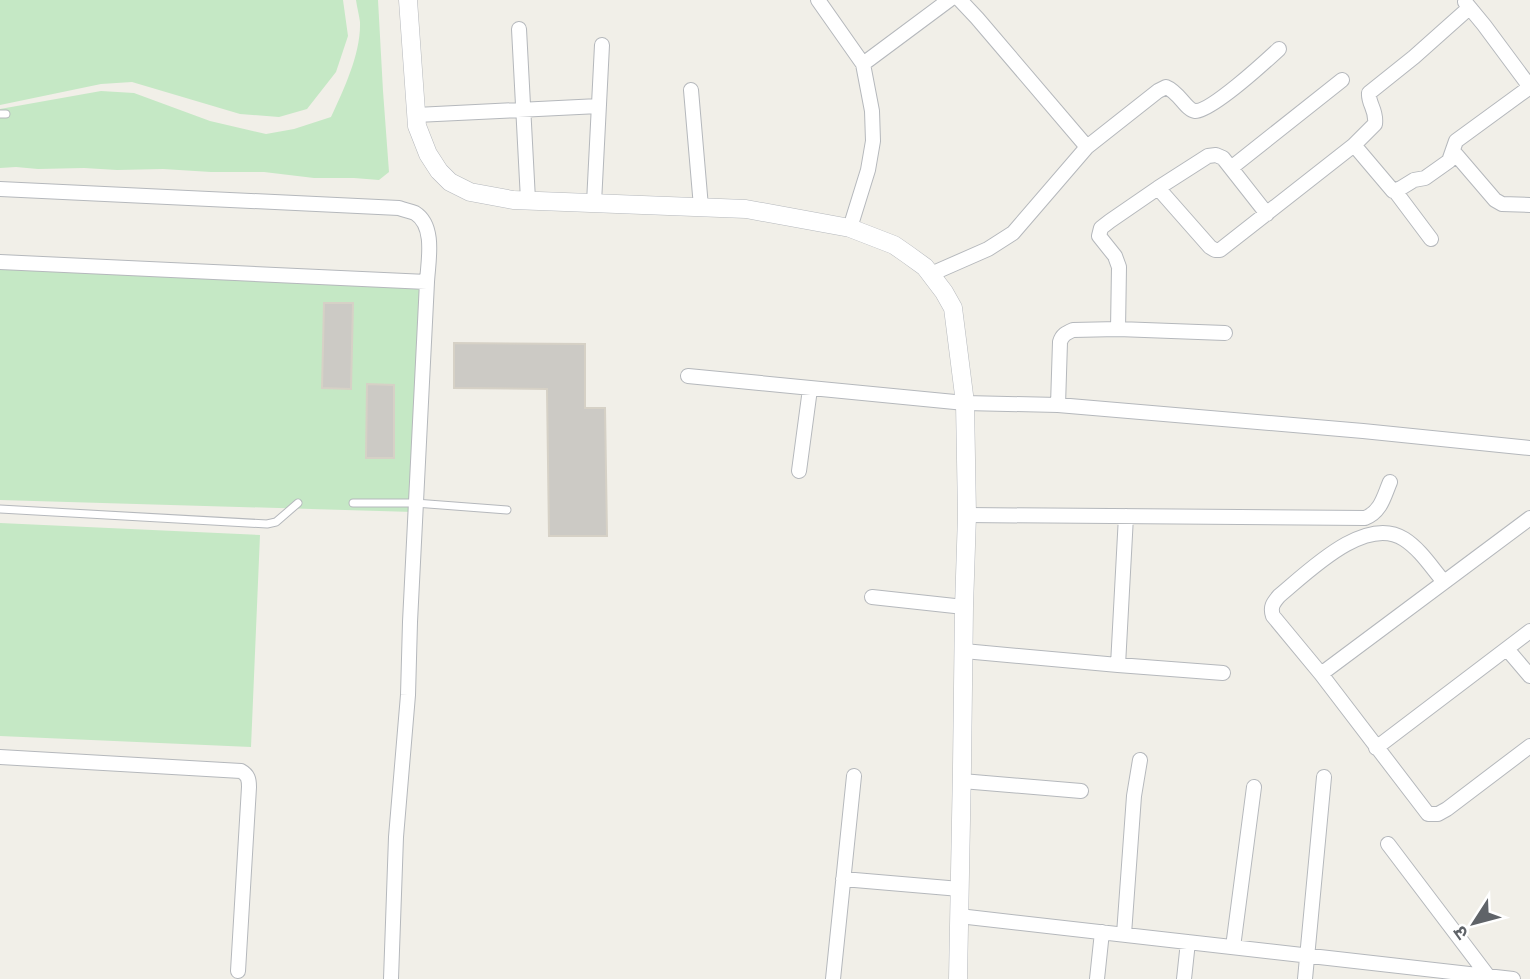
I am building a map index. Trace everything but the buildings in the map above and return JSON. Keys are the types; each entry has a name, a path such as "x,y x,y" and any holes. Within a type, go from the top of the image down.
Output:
{"street":[{"path":"408,0 417,126 428,154 450,183 470,192 513,200 746,209 850,228 894,245 925,267 953,308 965,403 967,515 958,979"},
{"path":"818,0 863,64 872,111 873,141 868,170 850,228"},
{"path":"863,64 949,0"},
{"path":"960,0 1087,147"},
{"path":"1158,188 1210,247 1215,250 1223,248 1368,133 1376,124 1369,93 1414,57 1466,4 1530,87 1456,141 1449,161 1425,178 1414,180 1395,191"},
{"path":"519,29 528,200"},
{"path":"594,203 603,45"},
{"path":"931,274 988,249 1013,233 1087,147 1158,91 1166,87 1174,90 1193,111 1198,111 1239,84 1279,49"},
{"path":"1231,168 1342,80"},
{"path":"691,90 701,208"},
{"path":"416,115 599,106"},
{"path":"1354,145 1390,189 1395,191 1431,239"},
{"path":"1453,151 1502,205 1530,205"},
{"path":"1118,329 1119,267 1115,256 1100,238 1101,228 1208,156 1216,155 1223,158 1267,214"},
{"path":"0,189 399,208 424,221 430,241 415,503 408,695 396,837 391,979"},
{"path":"0,262 426,282"},
{"path":"1058,405 1059,342 1062,336 1073,330 1225,333"},
{"path":"688,376 965,403 1058,405 1530,448"},
{"path":"799,471 810,389"},
{"path":"967,515 1365,518 1378,511 1390,482"},
{"path":"1118,665 1126,516"},
{"path":"1321,674 1530,518"},
{"path":"1444,582 1403,538 1372,533 1340,547 1279,596 1271,610 1428,814 1438,814 1447,809 1530,746"},
{"path":"872,597 964,607"},
{"path":"1377,748 1530,631"},
{"path":"1507,649 1530,676"},
{"path":"964,651 1223,673"},
{"path":"0,757 241,771 247,774 249,787 238,971"},
{"path":"1124,934 1134,796 1140,760"},
{"path":"833,979 854,776"},
{"path":"1305,979 1324,777"},
{"path":"962,781 1081,791"},
{"path":"1233,947 1254,787"},
{"path":"1388,844 1488,976"},
{"path":"843,879 960,889"},
{"path":"959,916 1307,956 1414,973 1513,979"},
{"path":"1097,979 1102,932"},
{"path":"1184,979 1188,942"}],"lane":[{"path":"0,509 267,524 276,522 298,503"},
{"path":"353,503 415,503 507,510"}],"green space":[{"path":"0,0 343,0 348,36 336,72 307,109 279,117 240,114 132,82 101,84 0,105"},
{"path":"356,0 378,0 389,172 379,180 314,178 264,172 0,168 0,109 101,91 134,93 210,121 266,134 294,129 331,117 351,71 358,46 360,22"},
{"path":"0,263 420,276 414,512 0,500"},
{"path":"0,523 260,535 251,747 0,736"}]}
